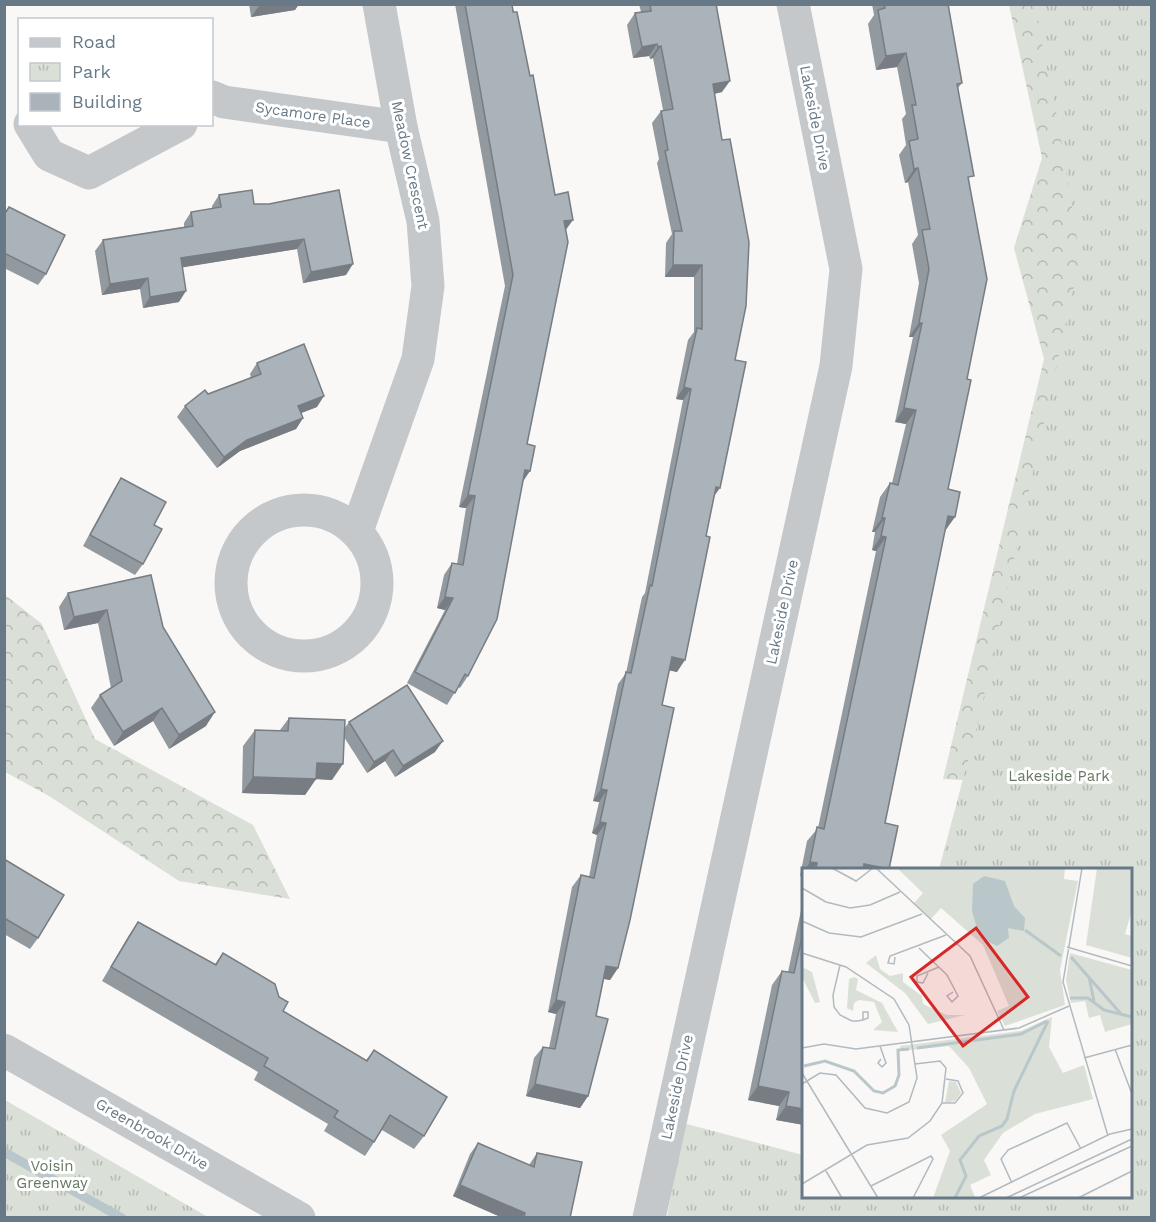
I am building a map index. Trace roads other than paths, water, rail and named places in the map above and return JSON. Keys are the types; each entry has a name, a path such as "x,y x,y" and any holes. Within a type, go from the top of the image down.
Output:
{"street":[{"name":"Meadow Crescent","path":"357,531 418,359 428,286 423,221 401,127 379,4"},
{"name":"Lakeside Drive","path":"649,1218 836,366 846,269 793,4"},
{"name":"Sycamore Place","path":"216,103 401,127"},
{"path":"31,126 49,155 89,173 177,126"},
{"path":"298,509 335,516 357,531 366,543 376,566 377,592 369,618 354,638 331,652 306,657 273,650 252,636 237,615 231,592 232,567 238,549 254,528 273,515 298,509"},
{"name":"Greenbrook Drive","path":"4,1050 299,1218"}],"waterway":[{"path":"4,1152 122,1218"}],"park label":[{"name":"Lakeside Park","path":"1059,776"},
{"name":"Voisin Greenway","path":"52,1174"}]}
